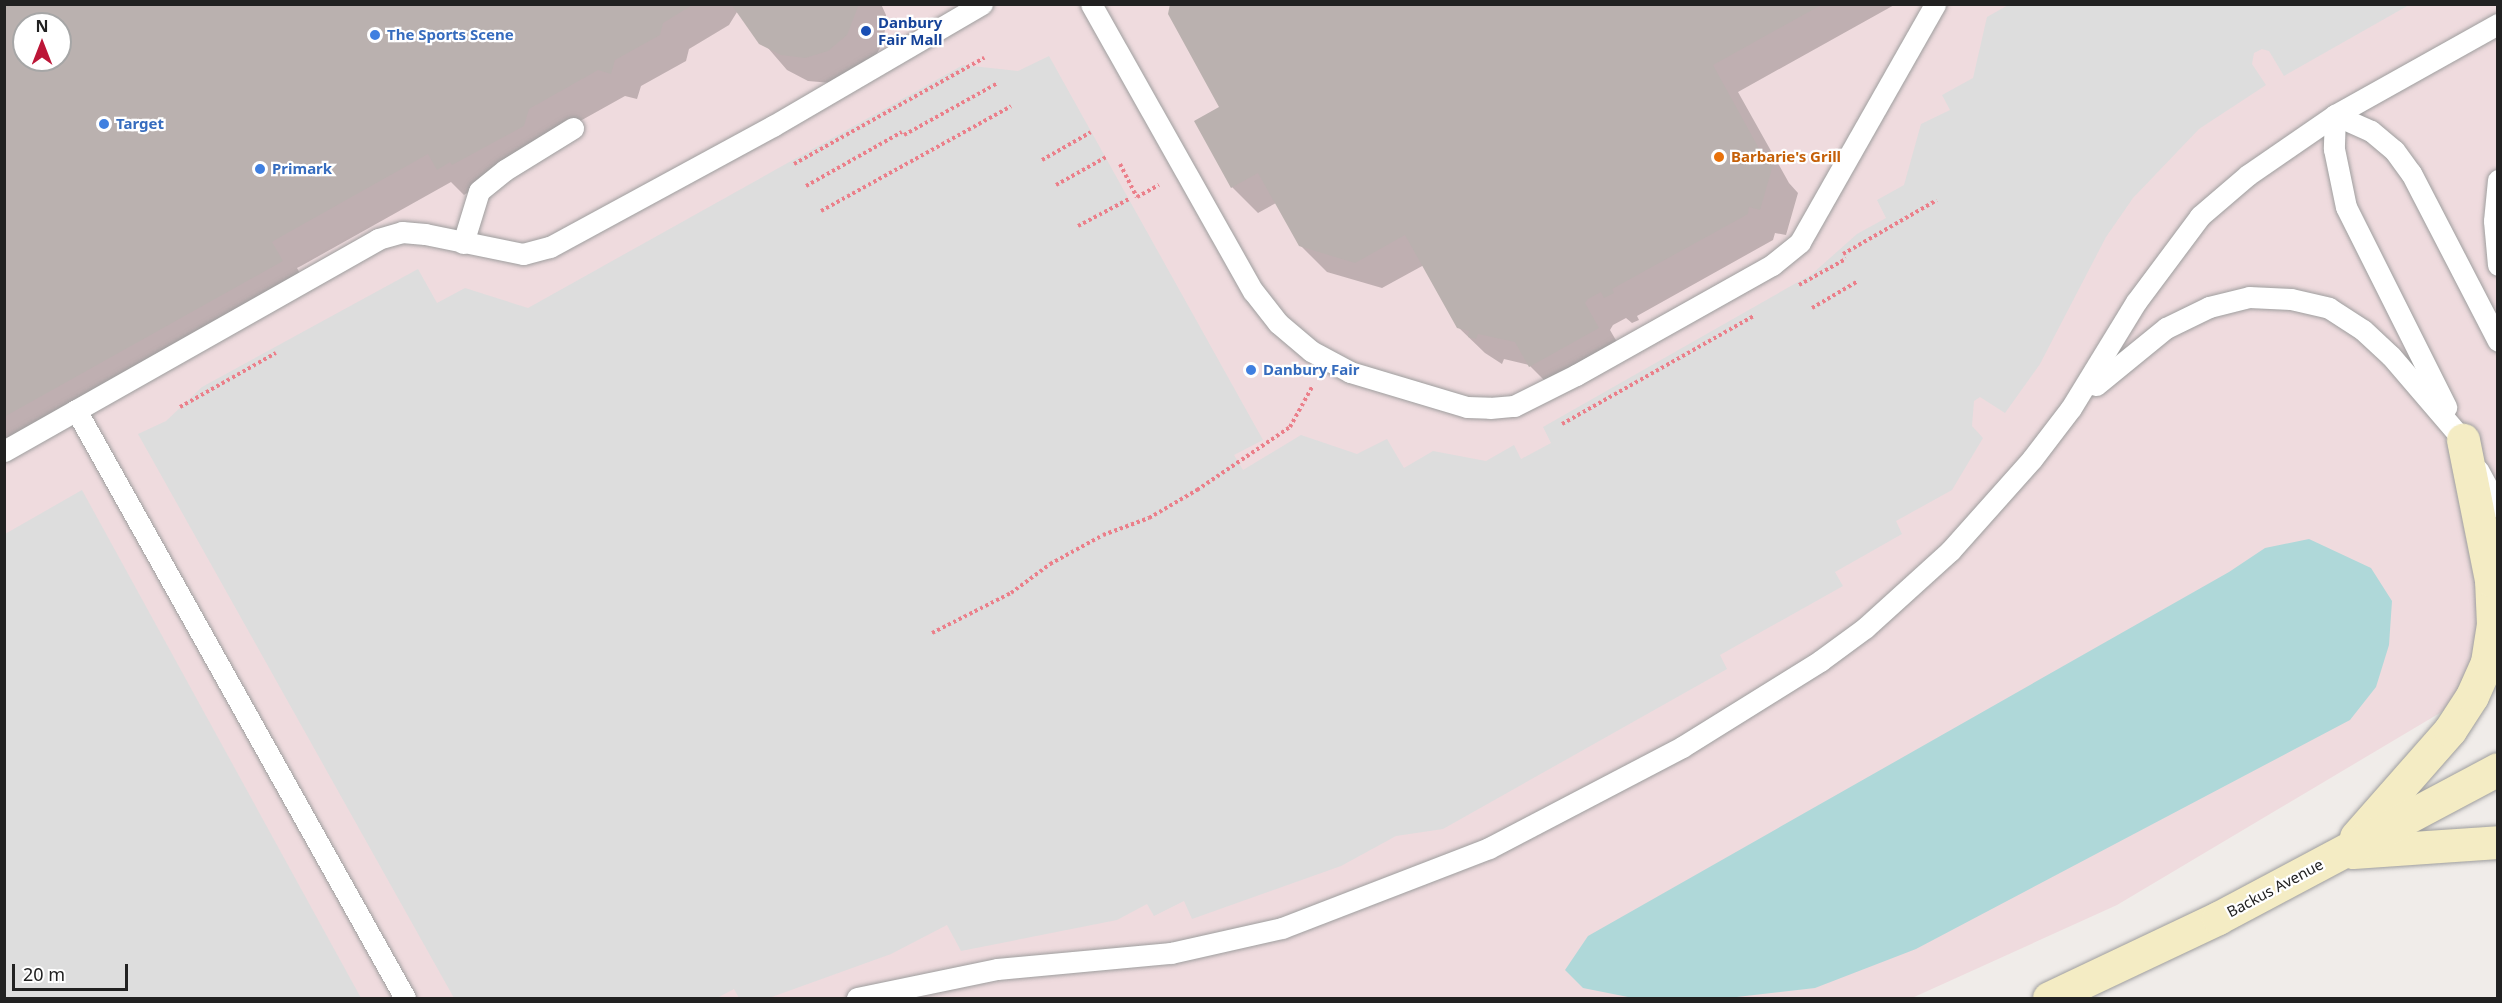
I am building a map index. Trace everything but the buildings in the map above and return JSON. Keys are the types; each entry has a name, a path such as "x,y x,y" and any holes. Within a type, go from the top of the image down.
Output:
{"main road":[{"path":"2343,852 2450,730 2472,696 2487,662 2493,624 2491,580 2463,440"},
{"name":"Backus Avenue","path":"2049,999 2218,918 2498,769"},
{"path":"2343,852 2498,842"}],"lane":[{"path":"4,451 378,239 402,232 523,254 550,247 773,126 982,4"},
{"path":"1091,4 1253,291 1278,322 1311,351 1350,372 1467,407 1490,408 1514,406 1576,375 1772,265 1800,242 1935,4"},
{"path":"857,999 997,969 1171,953 1282,928 1439,870 1538,825 1776,692 1865,628 1958,543 2032,459 2071,408 2136,302 2200,216 2248,175 2335,115 2498,24"},
{"path":"2335,115 2371,131 2400,158 2498,341"},
{"path":"2335,115 2334,149 2346,207 2498,507"},
{"path":"463,243 479,191 505,170 573,128"},
{"path":"2498,180 2494,221 2498,265"},
{"path":"2071,408 2124,358 2177,323 2209,307 2249,297 2291,299 2329,308 2363,330 2391,356 2463,440"},
{"path":"76,410 405,999"}],"path":[{"path":"794,164 984,58"},
{"path":"806,186 998,83"},
{"path":"821,211 1011,106"},
{"path":"1042,160 1091,132"},
{"path":"1056,185 1106,158"},
{"path":"1120,164 1137,196 1164,182"},
{"path":"1078,226 1129,199"},
{"path":"1843,254 1937,200"},
{"path":"1812,308 1858,281"},
{"path":"1562,424 1754,315"},
{"path":"180,407 276,353"},
{"path":"932,633 1011,593 1050,564 1103,535 1149,518 1197,490 1290,427 1315,381"}],"shaded area":[{"path":"2010,4 2409,5 2284,76 2269,51 2262,49 2254,53 2252,64 2266,85 2199,129 2133,198 2106,237 2040,364 2005,413 1980,397 1974,401 1972,426 1983,438 1952,490 1896,521 1902,534 1835,572 1843,586 1720,655 1727,669 1443,829 1396,836 1341,866 1192,919 1184,901 1154,916 1147,904 1117,920 961,951 947,925 891,954 769,998 739,998 734,989 717,998 454,998 138,434 166,421 202,387 418,269 437,303 465,288 528,308 963,65 1018,71 1049,56 1263,440 1234,455 1243,470 1301,435 1357,454 1387,439 1404,468 1433,451 1486,461 1514,445 1521,459 1551,443 1543,427 1812,274 1857,234 1886,218 1877,200 1904,185 1921,124 1950,110 1942,95 1973,78 1987,17"},
{"name":"Danbury Fair","path":"5,5 2497,5 2497,679 2117,905 1912,998 5,998"},
{"path":"82,490 361,998 5,998 5,534"}],"water":[{"path":"2309,539 2371,568 2392,601 2389,645 2376,687 2350,720 1916,949 1815,988 1728,998 1633,998 1583,988 1565,970 1588,936 2229,572 2265,548"}],"place":[{"name":"Danbury Fair Mall","path":"866,31"},
{"name":"The Sports Scene","path":"375,35"},
{"name":"Target","path":"104,124"},
{"name":"Barbarie's Grill","path":"1719,157"},
{"name":"Primark","path":"260,169"},
{"name":"Danbury Fair","path":"1251,370"}]}
